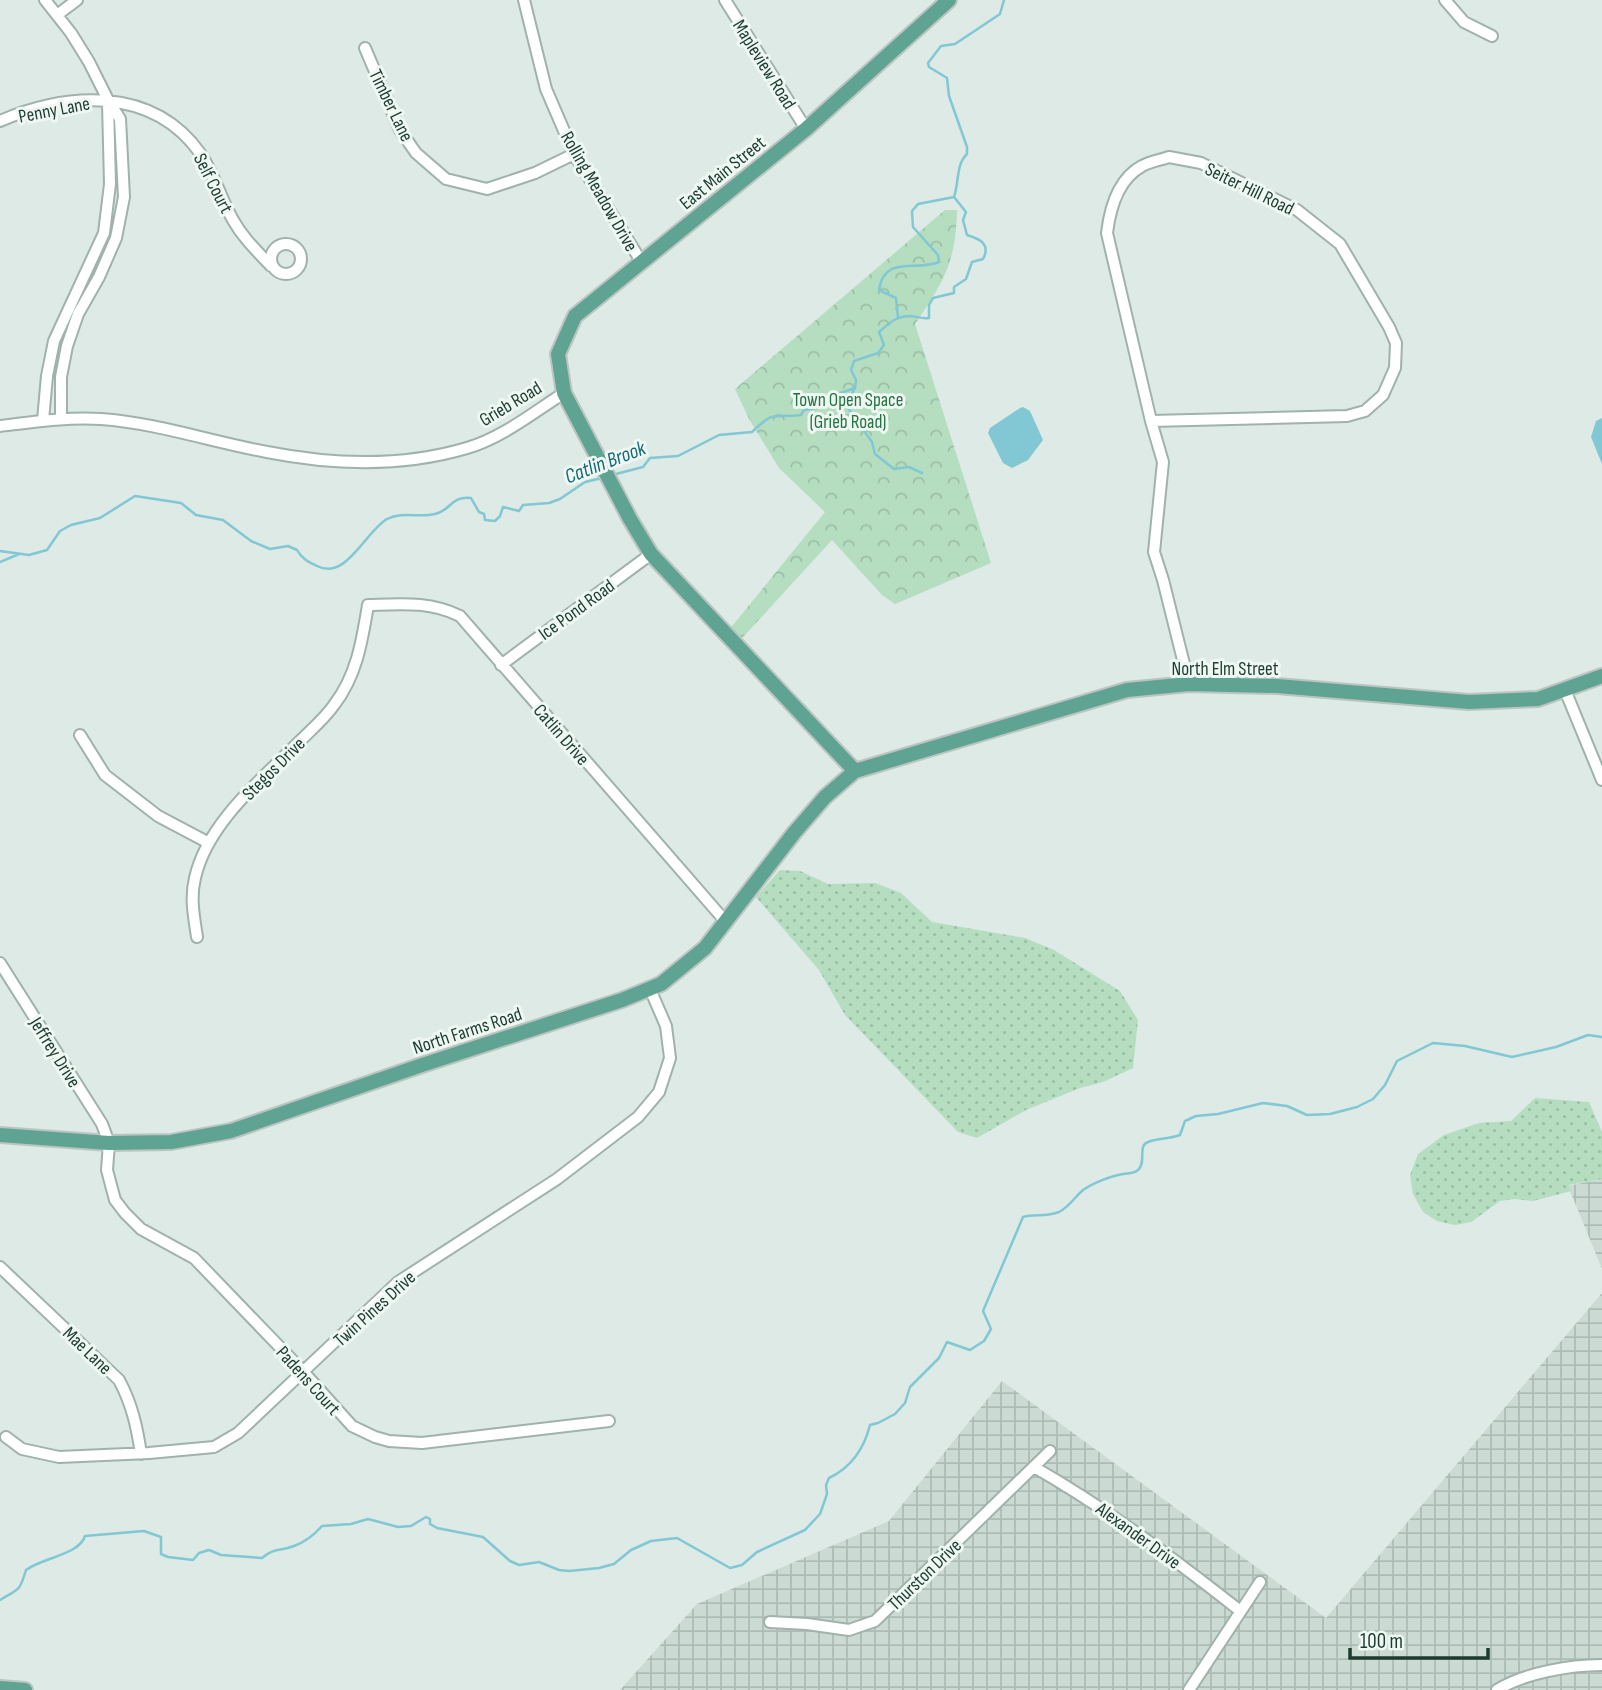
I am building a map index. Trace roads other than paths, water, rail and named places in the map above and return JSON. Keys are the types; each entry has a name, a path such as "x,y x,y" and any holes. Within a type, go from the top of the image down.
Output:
{"main road":[{"name":"East Main Street","path":"564,393 558,354 575,316 806,129 949,0"},
{"name":"Grieb Road","path":"564,393 651,554 855,771"},
{"name":"North Elm Street","path":"855,771 1127,690 1189,684 1278,686 1469,702 1538,699 1602,676"},
{"name":"North Farms Road","path":"0,1135 108,1143 171,1142 231,1131 650,989 661,984 705,948 794,833 825,797 855,771"},
{"path":"0,1688 25,1690"}],"street":[{"path":"45,0 89,62 120,119 124,197 116,238 99,277 78,314 67,346 61,377 61,419"},
{"path":"57,15 76,0"},
{"name":"Rolling Meadow Drive","path":"524,0 546,89 574,154 640,261"},
{"name":"Mapleview Road","path":"725,0 806,129"},
{"path":"1445,0 1464,22 1492,36"},
{"name":"Timber Lane","path":"365,48 400,130 416,153 446,179 487,189 535,173 574,154"},
{"name":"Penny Lane","path":"0,121 21,113 78,100 108,100"},
{"path":"43,420 47,376 54,341 104,233 110,184 108,100"},
{"name":"Self Court","path":"108,100 147,109 180,128 201,155 232,219 246,240 271,266"},
{"name":"Seiter Hill Road","path":"1151,421 1347,416 1365,411 1383,395 1395,368 1396,343 1390,327 1340,244 1297,210 1201,163 1169,157 1141,166 1123,184 1110,208 1107,233 1151,421 1163,462 1154,552 1189,684"},
{"name":"Grieb Road","path":"0,426 43,420 100,419 142,424 268,453 321,460 387,462 432,457 470,447 509,428 564,393"},
{"name":"Ice Pond Road","path":"501,665 651,554"},
{"name":"Catlin Drive","path":"368,605 420,604 443,608 460,617 726,922"},
{"name":"Stegos Drive","path":"197,937 192,904 195,877 209,843 248,790 334,707 351,677 362,647 368,605"},
{"path":"1565,690 1602,780"},
{"path":"80,735 105,775 158,816 209,843"},
{"name":"Jeffrey Drive","path":"0,962 102,1124 108,1143"},
{"name":"Twin Pines Drive","path":"6,1437 22,1449 59,1457 141,1454 214,1447 238,1433 398,1282 557,1179 638,1117 659,1092 670,1058 666,1026 650,989"},
{"name":"Padens Court","path":"108,1143 107,1170 115,1200 125,1213 141,1229 194,1258 352,1426 389,1441 422,1443 610,1421"},
{"name":"Mae Lane","path":"0,1267 119,1380 136,1421 141,1454"},
{"name":"Thurston Drive","path":"770,1622 849,1630 875,1621 1050,1451"},
{"name":"Alexander Drive","path":"1034,1467 1087,1498 1158,1546 1240,1610"},
{"path":"1189,1690 1260,1581"},
{"path":"1497,1690 1508,1683 1575,1665 1602,1665"}],"water":[{"path":"1023,407 1030,411 1043,440 1028,460 1012,468 1003,463 988,433 990,428"},
{"path":"1602,418 1602,464 1591,437 1596,421"}],"waterway":[{"name":"Catlin Brook","path":"612,475 643,467 650,458 678,456 719,435 752,432 774,416 801,415 804,410 823,407 828,397 855,388 856,380 851,370 854,361 878,353 884,345 879,332 901,317 929,318 929,305 933,298 954,293 954,287 966,279 972,262 983,259 985,246 980,240 967,235 963,220 966,212 954,197 959,168 967,154 967,147 949,96 947,78 929,67 928,63 941,46 955,44 1000,14 1004,0"},
{"name":"Catlin Brook","path":"898,318 896,298 879,290 887,272 903,266 939,262 938,255 913,227 912,211 918,204 954,197"},
{"path":"855,388 848,401 848,408 872,442 875,454 894,469 909,467 922,473"},
{"name":"Catlin Brook","path":"0,551 29,555 47,550 60,531 71,525 100,518 135,496 181,503 196,515 223,520 251,541 270,549 288,546 297,550 308,562 327,569 346,561 379,525 393,517 435,514 459,499 471,498 479,512 484,514 485,520 495,521 503,507 519,511 523,505 549,503 585,482 602,478"},
{"path":"0,562 19,554"},
{"path":"0,1600 18,1589 26,1570 76,1548 85,1536 144,1531 161,1537 161,1554 168,1557 193,1560 199,1553 209,1550 221,1555 262,1558 302,1542 322,1526 351,1524 368,1519 398,1527 411,1526 426,1517 430,1519 430,1524 437,1528 483,1537 510,1561 519,1565 539,1562 559,1570 599,1568 614,1564 631,1550 651,1541 677,1538 730,1568 742,1565 757,1552 805,1530 820,1514 829,1478 856,1456 870,1425 895,1414 905,1403 910,1387 939,1358 947,1342 970,1350 984,1341 991,1329 983,1311 1023,1217 1059,1212 1092,1185 1113,1176 1133,1173 1141,1167 1145,1144 1180,1135 1185,1121 1196,1116 1218,1114 1263,1103 1287,1106 1307,1115 1330,1114 1357,1107 1373,1099 1385,1085 1397,1061 1433,1043 1465,1046 1512,1057 1556,1047 1588,1035 1602,1037"}],"park label":[{"name":"Town Open Space (Grieb Road)","path":"848,410"}]}
